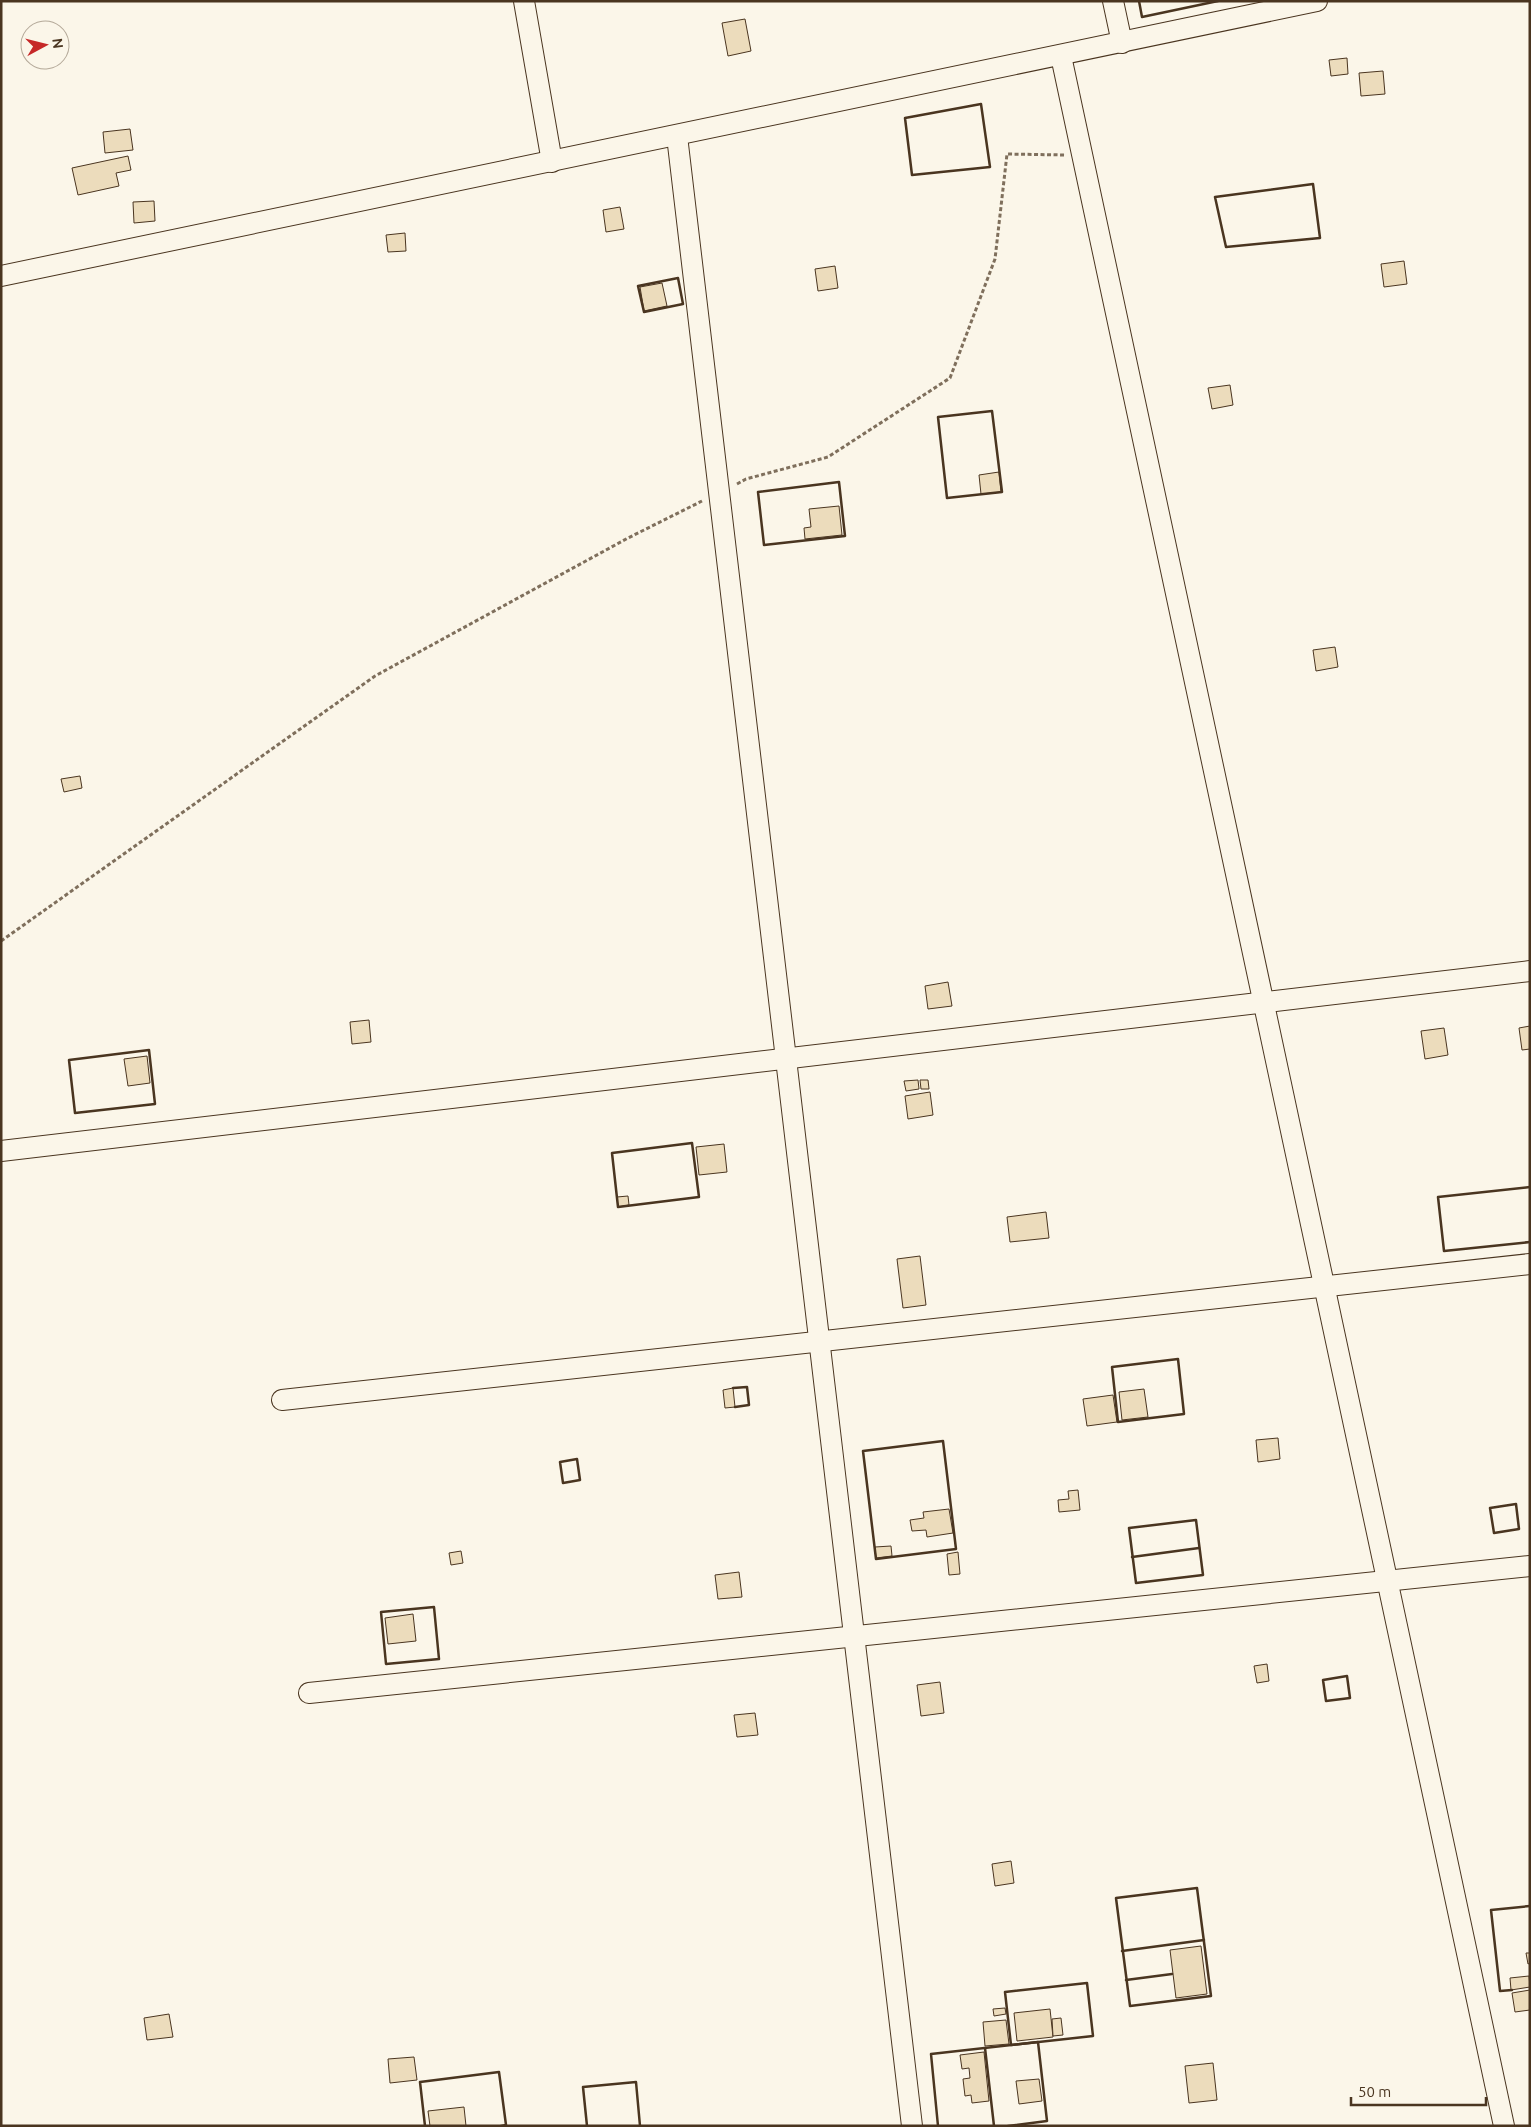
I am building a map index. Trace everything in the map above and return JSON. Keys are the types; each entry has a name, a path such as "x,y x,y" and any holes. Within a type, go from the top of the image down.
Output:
{"street":[{"path":"524,1 552,162"},
{"path":"1114,1 1122,44"},
{"path":"1,276 1122,44 1317,1"},
{"path":"1060,56 1504,2126"},
{"path":"677,136 912,2126"},
{"path":"1,1150 1530,971"},
{"path":"282,1400 1530,1264"},
{"path":"308,1693 1530,1566"}],"path":[{"path":"1,941 375,676 628,538 746,479 828,457 950,378 995,259 1007,154 1082,155"}],"building":[{"path":"745,19 751,51 728,56 722,23"},
{"path":"1347,58 1348,74 1331,76 1329,60"},
{"path":"1383,71 1385,94 1361,96 1359,73"},
{"path":"130,129 133,150 105,153 103,132"},
{"path":"128,156 131,170 116,173 119,186 78,195 72,168"},
{"path":"154,201 155,221 134,223 133,202"},
{"path":"620,207 624,229 606,232 603,210"},
{"path":"405,233 406,251 388,252 386,235"},
{"path":"1404,261 1407,284 1384,287 1381,264"},
{"path":"835,266 838,288 818,291 815,269"},
{"path":"662,283 667,306 644,311 640,287"},
{"path":"1230,385 1233,405 1212,409 1208,388"},
{"path":"999,472 1001,492 981,494 979,475"},
{"path":"839,506 842,535 805,539 804,528 811,527 809,509"},
{"path":"1335,647 1338,667 1316,671 1313,650"},
{"path":"80,776 82,788 64,792 61,779"},
{"path":"948,982 952,1006 928,1009 925,986"},
{"path":"369,1020 371,1042 352,1044 350,1022"},
{"path":"1530,1026 1530,1049 1522,1050 1519,1028"},
{"path":"1444,1028 1448,1055 1425,1059 1421,1031"},
{"path":"147,1056 150,1083 128,1086 124,1059"},
{"path":"918,1080 919,1089 906,1091 904,1081"},
{"path":"920,1080 928,1080 929,1089 921,1089"},
{"path":"930,1092 933,1115 908,1119 905,1096"},
{"path":"724,1144 727,1172 699,1175 696,1147"},
{"path":"628,1196 629,1205 618,1207 617,1197"},
{"path":"1046,1212 1049,1238 1010,1242 1007,1217"},
{"path":"920,1256 926,1305 903,1308 897,1259"},
{"path":"733,1388 735,1407 725,1408 723,1390"},
{"path":"1144,1389 1148,1417 1122,1420 1119,1392"},
{"path":"1113,1395 1117,1422 1087,1426 1083,1399"},
{"path":"1278,1438 1280,1459 1258,1462 1256,1440"},
{"path":"1078,1490 1080,1510 1059,1512 1058,1500 1069,1499 1068,1491"},
{"path":"949,1509 953,1533 927,1537 926,1530 912,1531 910,1520 924,1518 923,1512"},
{"path":"891,1546 892,1556 876,1558 875,1547"},
{"path":"461,1551 463,1563 451,1565 449,1553"},
{"path":"958,1552 960,1574 949,1575 947,1554"},
{"path":"739,1572 742,1597 718,1599 715,1575"},
{"path":"413,1614 416,1641 388,1644 385,1618"},
{"path":"1267,1664 1269,1681 1257,1683 1254,1666"},
{"path":"940,1682 944,1713 921,1716 917,1685"},
{"path":"755,1713 758,1735 737,1737 734,1715"},
{"path":"1011,1861 1014,1883 995,1886 992,1864"},
{"path":"1201,1946 1207,1994 1176,1998 1170,1950"},
{"path":"1526,1953 1530,1953 1530,1963 1528,1964"},
{"path":"1529,1976 1530,1987 1511,1990 1510,1978"},
{"path":"1530,1990 1530,2010 1515,2012 1512,1993"},
{"path":"1005,2008 1006,2014 994,2016 993,2009"},
{"path":"1050,2009 1053,2037 1017,2041 1014,2013"},
{"path":"169,2014 173,2037 147,2040 144,2018"},
{"path":"1061,2018 1063,2035 1053,2036 1052,2019"},
{"path":"1006,2020 1009,2044 985,2046 983,2022"},
{"path":"984,2052 989,2101 972,2103 971,2095 965,2096 963,2079 970,2078 969,2068 962,2069 960,2055"},
{"path":"414,2057 417,2080 390,2083 388,2059"},
{"path":"1213,2063 1217,2100 1189,2103 1185,2066"},
{"path":"1039,2079 1042,2101 1019,2104 1016,2081"},
{"path":"464,2107 466,2126 430,2126 428,2111"}],"wall":[{"path":"1139,1 1142,17 1218,1"},
{"path":"981,104 990,167 912,175 905,118 981,104"},
{"path":"1313,184 1320,238 1226,247 1215,197 1313,184"},
{"path":"678,278 683,304 644,312 638,286 678,278"},
{"path":"992,411 1002,492 947,498 938,417 992,411"},
{"path":"839,482 845,536 764,545 758,492 839,482"},
{"path":"149,1050 155,1104 75,1113 69,1060 149,1050"},
{"path":"692,1143 699,1197 618,1207 612,1153 692,1143"},
{"path":"1530,1187 1438,1197 1444,1251 1530,1242"},
{"path":"1178,1359 1184,1414 1118,1422 1112,1367 1178,1359"},
{"path":"733,1388 747,1387 749,1405 735,1407"},
{"path":"943,1441 956,1549 876,1559 863,1451 943,1441"},
{"path":"577,1459 580,1480 563,1483 560,1462 577,1459"},
{"path":"1516,1504 1519,1529 1494,1533 1490,1508 1516,1504"},
{"path":"1196,1520 1203,1575 1136,1583 1129,1528 1196,1520"},
{"path":"1132,1557 1199,1548"},
{"path":"434,1607 439,1659 386,1664 381,1612 434,1607"},
{"path":"1347,1676 1350,1698 1326,1701 1323,1680 1347,1676"},
{"path":"1197,1888 1211,1996 1130,2006 1116,1898 1197,1888"},
{"path":"1512,1990 1500,1991 1491,1910 1530,1906"},
{"path":"1122,1951 1204,1940"},
{"path":"1126,1980 1172,1974"},
{"path":"1087,1983 1093,2036 1011,2045 1005,1992 1087,1983"},
{"path":"938,2126 931,2054 1038,2042 1047,2121 1008,2126"},
{"path":"985,2048 994,2126"},
{"path":"425,2126 420,2082 499,2072 506,2125 501,2126"},
{"path":"587,2126 583,2087 636,2082 640,2126"}]}
